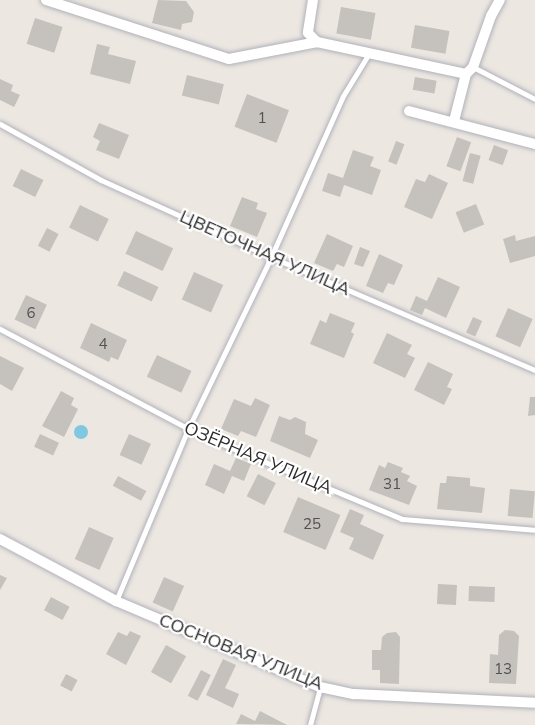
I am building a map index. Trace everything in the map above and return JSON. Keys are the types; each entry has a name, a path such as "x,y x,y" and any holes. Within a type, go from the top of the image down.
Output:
{"street":[{"path":"46,0 229,59 317,42 368,55 469,71"},
{"path":"313,0 308,33 317,42"},
{"path":"454,121 469,71 491,16 500,0"},
{"path":"409,111 535,144"},
{"name":"СОСНОВАЯ УЛИЦА","path":"0,539 116,602 320,687 354,694 535,703"}],"lane":[{"path":"116,602 188,429 271,257 344,96 368,55"},
{"path":"469,71 535,99"},
{"name":"ЦВЕТОЧНАЯ УЛИЦА","path":"0,124 101,180 271,257 535,370"},
{"name":"ОЗЁРНАЯ УЛИЦА","path":"0,329 188,429 402,519 535,530"},
{"path":"310,725 320,687"}],"water":[{"path":"78,425 84,425 88,432 84,439 78,439 74,435 74,429"}],"building":[{"path":"158,0 186,1 194,12 192,22 182,24 181,30 152,23"},
{"path":"341,7 375,13 371,40 336,34"},
{"path":"35,18 63,27 54,53 27,44"},
{"path":"415,25 449,31 445,54 411,48"},
{"path":"97,44 110,47 108,54 136,61 130,84 90,74"},
{"path":"187,75 224,84 219,105 182,95"},
{"path":"415,77 437,81 434,94 413,90"},
{"path":"0,79 13,85 11,91 20,95 14,107 0,100"},
{"path":"247,94 289,110 276,143 234,127"},
{"path":"99,123 129,135 119,159 96,150 100,141 93,137"},
{"path":"457,137 471,142 460,171 446,166"},
{"path":"396,141 404,144 397,165 388,162"},
{"path":"494,145 508,150 503,165 489,160"},
{"path":"353,150 374,157 370,166 381,170 372,195 344,185 340,197 322,191 328,173 343,178"},
{"path":"470,153 481,156 473,184 462,181"},
{"path":"21,169 43,180 35,197 13,186"},
{"path":"429,174 448,183 432,219 404,207 416,179 425,182"},
{"path":"242,197 258,203 256,209 267,213 257,237 230,226"},
{"path":"476,204 484,224 464,233 456,212"},
{"path":"80,205 109,219 98,241 69,227"},
{"path":"47,228 59,234 50,252 38,246"},
{"path":"136,231 173,248 163,271 125,254"},
{"path":"327,234 353,246 344,267 337,264 333,271 314,263"},
{"path":"515,235 516,241 535,236 535,256 510,263 503,239"},
{"path":"360,247 370,251 363,267 354,264"},
{"path":"379,254 403,265 394,285 388,283 383,293 366,286"},
{"path":"124,271 158,287 152,302 117,286"},
{"path":"194,272 223,285 211,312 182,299"},
{"path":"438,277 460,287 446,318 425,308 422,315 410,310 416,296 427,301"},
{"path":"26,295 47,305 35,329 15,319"},
{"path":"508,308 533,319 520,347 495,336"},
{"path":"330,313 355,323 351,332 354,334 344,358 310,344 320,320 326,323"},
{"path":"473,317 482,321 475,337 466,333"},
{"path":"91,323 127,340 118,360 111,357 109,362 80,348"},
{"path":"387,333 412,345 407,354 415,358 405,378 373,363"},
{"path":"157,355 191,371 181,393 147,377"},
{"path":"0,356 24,368 12,391 0,384"},
{"path":"428,362 453,374 447,387 452,389 444,405 414,390"},
{"path":"61,391 74,398 71,405 78,409 64,437 42,426"},
{"path":"530,397 535,397 535,415 528,416"},
{"path":"255,398 270,405 256,437 241,431 238,436 221,429 234,399 251,406"},
{"path":"279,416 290,420 295,417 306,422 305,434 318,440 310,458 270,441"},
{"path":"40,434 59,443 53,456 34,447"},
{"path":"129,434 151,444 142,465 120,455"},
{"path":"236,458 251,464 244,481 232,476 224,494 205,485 214,464 230,471"},
{"path":"388,462 403,468 401,472 410,476 407,481 417,486 409,505 369,490 379,465 385,468"},
{"path":"258,474 276,483 264,505 247,496"},
{"path":"118,476 146,491 141,501 113,486"},
{"path":"447,476 470,478 470,486 485,488 482,513 437,509 440,483 446,483"},
{"path":"510,489 535,491 533,518 508,516"},
{"path":"298,497 340,515 325,550 283,532"},
{"path":"350,509 364,515 360,524 384,535 373,560 349,549 354,538 340,532"},
{"path":"89,527 114,538 99,570 75,559"},
{"path":"0,575 7,578 0,590"},
{"path":"164,577 184,586 173,612 153,603"},
{"path":"438,584 457,585 456,605 437,604"},
{"path":"469,586 495,587 494,602 468,601"},
{"path":"51,597 70,607 62,620 44,610"},
{"path":"505,630 514,631 519,636 516,684 489,683 490,654 498,655 499,635"},
{"path":"130,631 141,636 126,665 106,654 118,632 127,636"},
{"path":"396,632 400,637 399,684 380,683 380,670 372,670 372,650 381,650 382,637 387,633"},
{"path":"166,645 186,656 171,683 151,672"},
{"path":"223,659 236,665 225,688 239,694 233,708 206,695"},
{"path":"201,670 211,675 198,701 188,696"},
{"path":"66,674 78,680 72,691 60,686"},
{"path":"260,711 287,725 236,724 241,714 255,721"}]}
